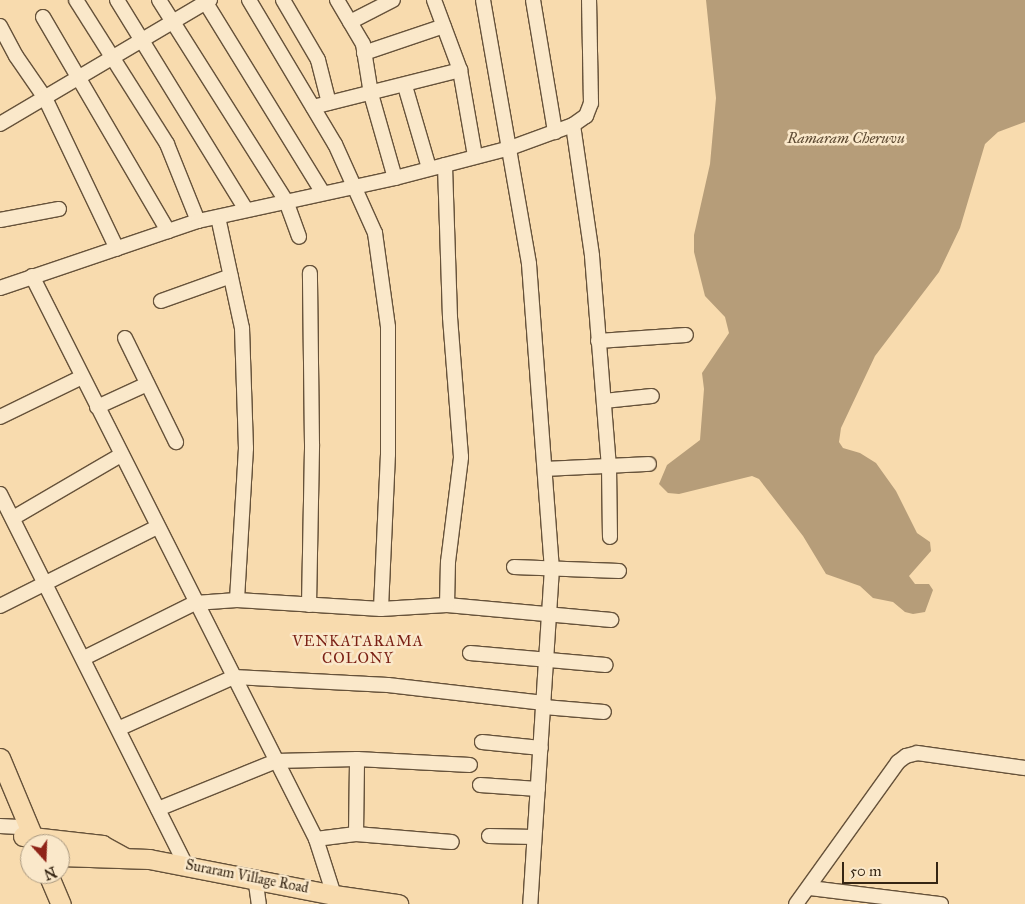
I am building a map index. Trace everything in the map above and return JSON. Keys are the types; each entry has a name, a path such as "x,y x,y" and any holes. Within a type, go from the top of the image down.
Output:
{"main road":[{"path":"0,758 25,834"},
{"path":"0,785 24,834"},
{"name":"Suraram Village Road","path":"70,844 102,845 124,857"},
{"name":"Suraram Village Road","path":"70,857 107,860 124,857 186,865 255,877 334,895 398,904"},
{"path":"42,884 50,904"},
{"path":"52,884 61,904"}],"street":[{"path":"76,0 111,59 167,144 198,221"},
{"path":"117,0 246,210"},
{"path":"159,0 286,201 299,237"},
{"path":"248,0 313,107 356,188 375,233 388,327 388,454 381,609"},
{"path":"283,0 318,60 329,103"},
{"path":"337,0 350,22 364,53 371,94 395,178"},
{"path":"350,22 393,0"},
{"path":"434,0 460,70 475,156"},
{"path":"483,0 530,264 552,568 530,904"},
{"path":"533,0 555,132"},
{"path":"0,288 198,221 323,193 356,188 510,148 573,125 586,116 591,103 589,0"},
{"path":"0,124 208,1 323,193"},
{"path":"43,17 168,232"},
{"path":"0,26 16,56 45,98 117,248"},
{"path":"364,53 444,26"},
{"path":"313,107 405,86 460,70"},
{"path":"405,86 429,168"},
{"path":"573,125 592,256 609,466 610,537"},
{"path":"445,164 450,317 461,457 448,562 447,605"},
{"path":"0,220 58,209"},
{"path":"218,217 242,328 246,448 237,600"},
{"path":"309,604 312,444 310,273"},
{"path":"32,276 195,603 316,839 334,895"},
{"path":"161,301 231,276"},
{"path":"598,341 686,335"},
{"path":"125,338 176,442"},
{"path":"0,417 82,377"},
{"path":"97,407 147,384"},
{"path":"604,401 652,396"},
{"path":"12,518 121,455"},
{"path":"546,469 649,464"},
{"path":"0,494 120,728 186,865"},
{"path":"0,606 157,527"},
{"path":"514,567 619,571"},
{"path":"84,658 195,603 237,600 381,609 447,605 611,620"},
{"path":"470,654 605,665"},
{"path":"120,728 234,677 388,685 604,712"},
{"path":"482,742 540,748"},
{"path":"796,904 810,888 898,762 906,756 917,753 1025,768"},
{"path":"158,809 276,761 357,759 470,765"},
{"path":"356,834 357,759"},
{"path":"480,785 538,789"},
{"path":"0,826 20,838"},
{"path":"316,839 356,834 452,842"},
{"path":"489,836 534,837"},
{"path":"255,877 259,904"},
{"path":"810,888 941,904"}],"water":[{"name":"Ramaram Cheruvu","path":"706,0 1025,0 1025,122 998,132 985,144 960,228 939,272 875,356 841,428 839,442 843,448 860,453 876,463 896,491 917,533 930,542 931,551 909,576 915,584 929,584 933,590 925,612 913,614 905,612 893,602 873,598 860,586 826,574 803,536 759,479 752,476 679,494 668,493 659,484 667,465 700,440 704,389 702,373 729,333 725,317 705,296 694,252 694,235 710,164 716,98"}],"district":[{"name":"VENKATARAMA COLONY","path":"358,650"}]}
